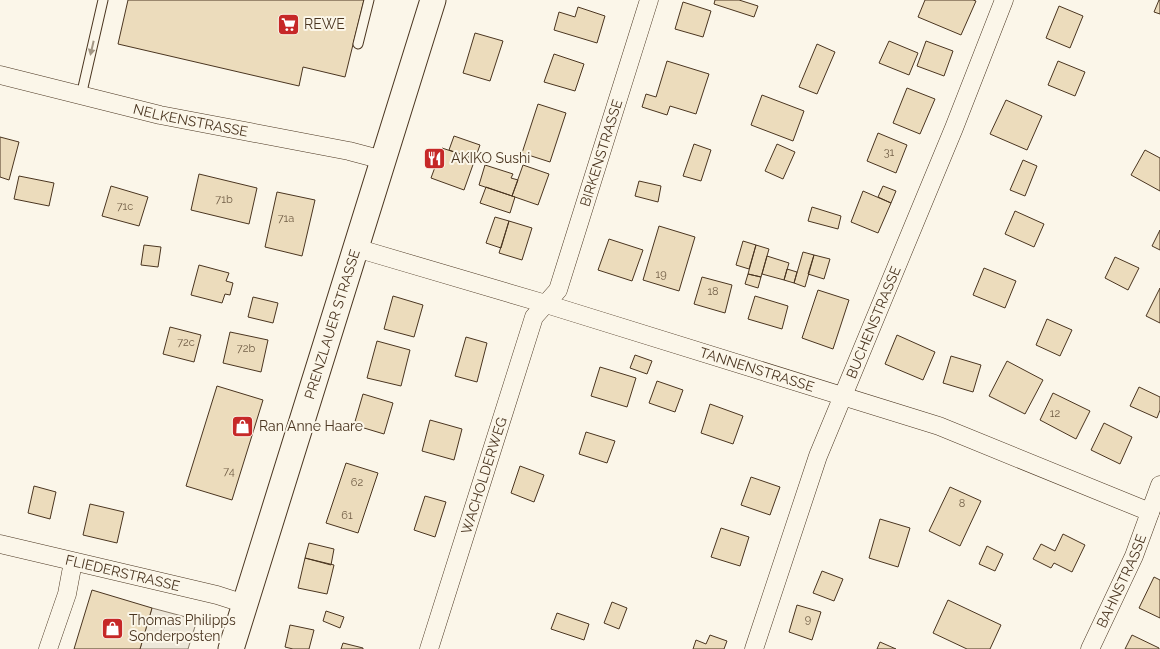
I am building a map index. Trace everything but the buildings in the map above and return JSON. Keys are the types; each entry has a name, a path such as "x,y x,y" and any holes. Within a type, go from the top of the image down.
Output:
{"main road":[{"name":"PRENZLAUER STRASSE","path":"231,649 433,0"}],"street":[{"name":"BIRKENSTRASSE","path":"546,304 558,290 649,0"},
{"name":"BUCHENSTRASSE","path":"754,649 818,456 954,128 1004,0"},
{"name":"NELKENSTRASSE","path":"0,75 160,115 383,160"},
{"name":"TANNENSTRASSE","path":"356,248 546,304 939,426 1150,512"},
{"name":"WACHOLDERWEG","path":"429,649 534,316 546,304"},
{"name":"BAHNSTRASSE","path":"1090,649 1134,556 1160,485"},
{"name":"FLIEDERSTRASSE","path":"0,544 217,595 245,604"},
{"path":"48,649 67,594 74,562"}],"lane":[{"path":"82,96 103,0"},
{"path":"358,44 369,0"}],"shaded area":[{"path":"152,608 197,620 188,649 140,649"}],"place":[{"name":"REWE","path":"288,24"},
{"name":"AKIKO Sushi","path":"435,158"},
{"name":"Ran Anne Haare","path":"243,426"},
{"name":"Thomas Philipps Sonderposten","path":"113,628"}]}
